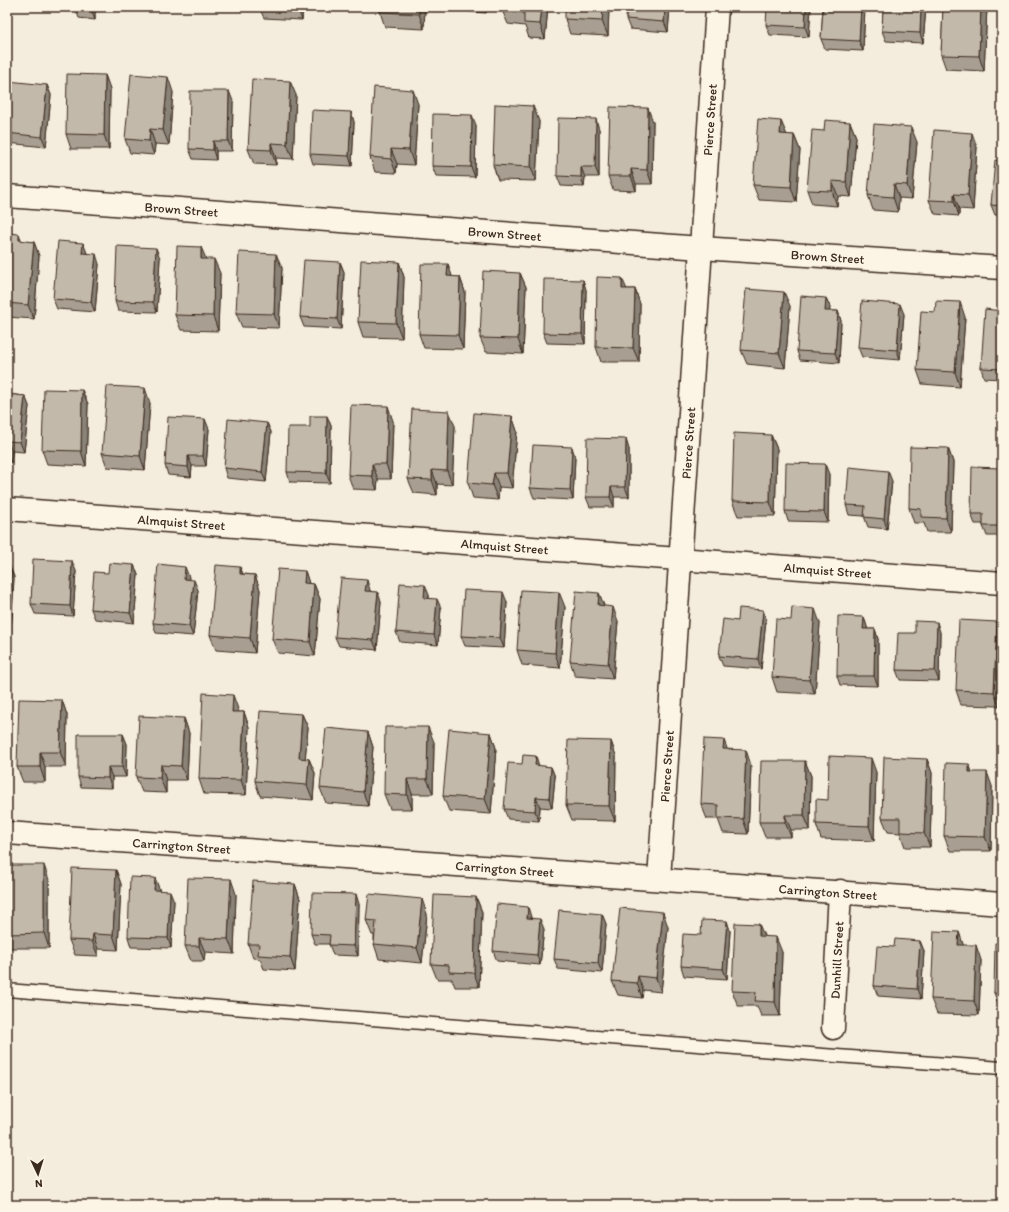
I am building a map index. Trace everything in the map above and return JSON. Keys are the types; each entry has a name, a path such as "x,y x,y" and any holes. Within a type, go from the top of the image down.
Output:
{"street":[{"name":"Pierce Street","path":"659,879 718,7"},
{"name":"Brown Street","path":"7,196 701,248 1002,268"},
{"name":"Almquist Street","path":"7,509 1002,583"},
{"name":"Carrington Street","path":"7,833 840,891 1002,904"},
{"name":"Dunhill Street","path":"833,1028 840,891"}],"lane":[{"path":"7,990 823,1056 1002,1068"}],"building":[{"path":"380,7 419,7 419,14 380,12"},
{"path":"503,7 542,7 540,24 524,23 524,12 502,10"},
{"path":"565,7 603,7 602,21 565,19"},
{"path":"627,7 665,7 664,22 626,19"},
{"path":"767,7 806,7 805,27 766,25"},
{"path":"823,7 861,7 859,41 821,39"},
{"path":"883,7 921,7 920,33 882,31"},
{"path":"943,7 981,7 979,56 941,55"},
{"path":"67,74 105,75 104,135 66,134"},
{"path":"131,74 168,77 163,130 150,129 149,141 125,139"},
{"path":"252,79 290,81 287,144 271,143 271,150 248,149"},
{"path":"8,81 47,85 42,137 7,133"},
{"path":"374,87 413,90 409,150 391,149 391,159 370,157"},
{"path":"190,91 229,91 228,141 213,141 213,150 189,149"},
{"path":"495,104 533,106 531,167 493,165"},
{"path":"610,107 648,108 647,170 631,169 631,176 608,176"},
{"path":"312,110 351,112 349,156 310,154"},
{"path":"433,114 472,115 471,167 432,166"},
{"path":"558,118 596,119 595,167 581,167 581,177 557,176"},
{"path":"758,119 781,121 780,134 794,135 791,187 753,185"},
{"path":"825,120 850,122 846,182 832,181 832,191 807,190 812,130 824,131"},
{"path":"874,124 911,127 907,185 894,184 893,197 868,195"},
{"path":"934,130 972,133 968,195 954,194 954,201 929,200"},
{"path":"995,160 1002,161 1002,206 991,205"},
{"path":"7,233 19,234 19,240 34,242 28,305 7,303"},
{"path":"58,241 83,243 82,253 96,254 91,302 53,299"},
{"path":"117,246 156,248 153,302 115,301"},
{"path":"177,246 201,247 201,259 214,259 213,316 175,315"},
{"path":"239,252 276,254 274,314 236,313"},
{"path":"304,260 340,262 337,319 300,317"},
{"path":"361,260 399,262 396,323 358,322"},
{"path":"421,264 448,264 447,276 460,277 458,335 419,334"},
{"path":"483,271 520,273 518,339 480,338"},
{"path":"597,277 622,278 622,289 635,289 633,348 596,347"},
{"path":"544,279 583,280 582,334 543,333"},
{"path":"746,289 784,292 779,353 741,350"},
{"path":"801,296 826,298 825,311 838,311 835,353 797,351"},
{"path":"862,301 900,304 897,350 858,347"},
{"path":"936,301 960,302 955,372 917,370 921,311 935,312"},
{"path":"985,309 1002,311 1002,369 981,368"},
{"path":"107,386 145,388 140,456 102,453"},
{"path":"44,389 82,390 81,451 42,450"},
{"path":"7,394 25,396 20,442 8,441 7,453"},
{"path":"351,405 388,406 386,464 372,464 372,476 348,475"},
{"path":"412,409 449,411 447,471 432,470 432,480 408,479"},
{"path":"474,413 512,416 507,473 494,473 492,485 468,483"},
{"path":"310,416 327,416 326,473 287,472 288,427 310,427"},
{"path":"168,417 205,419 203,456 188,456 188,467 165,465"},
{"path":"228,419 267,423 262,472 224,468"},
{"path":"734,433 771,435 770,502 732,501"},
{"path":"587,438 626,439 625,487 611,487 610,497 586,497"},
{"path":"533,445 572,447 570,490 530,488"},
{"path":"910,447 948,448 946,518 921,517 921,509 909,508"},
{"path":"786,463 825,464 824,512 785,511"},
{"path":"849,467 888,471 884,519 864,517 865,506 846,505"},
{"path":"972,467 1002,468 1002,526 983,526 983,514 971,514"},
{"path":"33,559 72,561 70,606 31,604"},
{"path":"7,562 8,562 7,592"},
{"path":"109,563 134,565 130,613 91,609 94,572 108,573"},
{"path":"158,564 185,567 184,579 194,580 189,626 153,623"},
{"path":"216,565 240,567 240,574 255,575 250,638 210,635"},
{"path":"278,569 305,571 304,583 314,584 310,642 272,639"},
{"path":"341,578 367,580 365,591 378,592 373,640 335,637"},
{"path":"400,583 425,585 424,598 437,599 434,635 396,632"},
{"path":"464,590 503,592 500,638 461,636"},
{"path":"521,590 559,592 555,653 517,650"},
{"path":"576,591 599,593 598,605 613,607 608,664 570,661"},
{"path":"792,607 815,609 809,680 772,677 776,619 791,620"},
{"path":"739,608 763,610 758,659 719,656 723,619 738,621"},
{"path":"838,616 864,617 863,629 875,629 874,676 837,676"},
{"path":"959,620 997,622 994,692 956,690"},
{"path":"915,621 937,622 935,671 896,670 898,633 915,633"},
{"path":"203,693 233,695 232,712 244,712 241,780 199,779"},
{"path":"19,699 62,700 60,752 40,752 40,767 17,767"},
{"path":"260,711 302,714 299,758 309,759 307,785 255,781"},
{"path":"139,716 184,718 181,766 161,765 160,778 136,777"},
{"path":"385,727 428,727 427,779 407,779 407,795 384,794"},
{"path":"326,728 368,732 363,792 320,788"},
{"path":"449,729 491,733 485,799 443,796"},
{"path":"78,734 123,734 122,767 108,767 108,778 78,777"},
{"path":"704,739 724,740 723,749 746,750 743,819 718,818 718,805 701,804"},
{"path":"568,740 611,741 609,806 566,805"},
{"path":"523,755 536,756 535,765 551,767 549,798 536,797 535,811 504,809 508,763 522,764"},
{"path":"829,756 871,758 869,826 816,824 816,799 828,800"},
{"path":"884,757 927,759 924,833 900,832 900,818 882,818"},
{"path":"761,761 805,761 804,815 785,815 785,822 759,822"},
{"path":"946,763 969,764 969,772 987,772 985,837 944,836"},
{"path":"7,865 44,865 44,933 7,934"},
{"path":"72,868 116,870 113,935 93,934 92,941 69,940"},
{"path":"130,877 155,878 154,890 170,891 168,938 128,937"},
{"path":"188,878 231,879 228,939 199,938 199,946 185,946"},
{"path":"253,881 295,884 290,957 258,955 259,944 248,944"},
{"path":"312,893 356,894 354,946 329,945 330,935 311,934"},
{"path":"369,894 422,899 417,948 374,944 376,921 366,920"},
{"path":"434,895 476,897 474,973 449,972 449,965 431,964"},
{"path":"497,904 528,907 527,918 540,919 537,955 493,951"},
{"path":"620,908 663,912 656,978 638,976 637,983 612,981"},
{"path":"559,910 602,914 598,963 554,959"},
{"path":"702,920 727,921 723,969 681,966 683,934 701,935"},
{"path":"735,923 759,924 759,936 776,937 775,1002 755,1001 756,992 732,991"},
{"path":"934,931 959,932 958,945 976,945 974,1001 931,999"},
{"path":"895,939 920,941 917,989 874,986 877,946 894,947"},
{"path":"995,943 1002,943 1002,994 994,993"}]}
